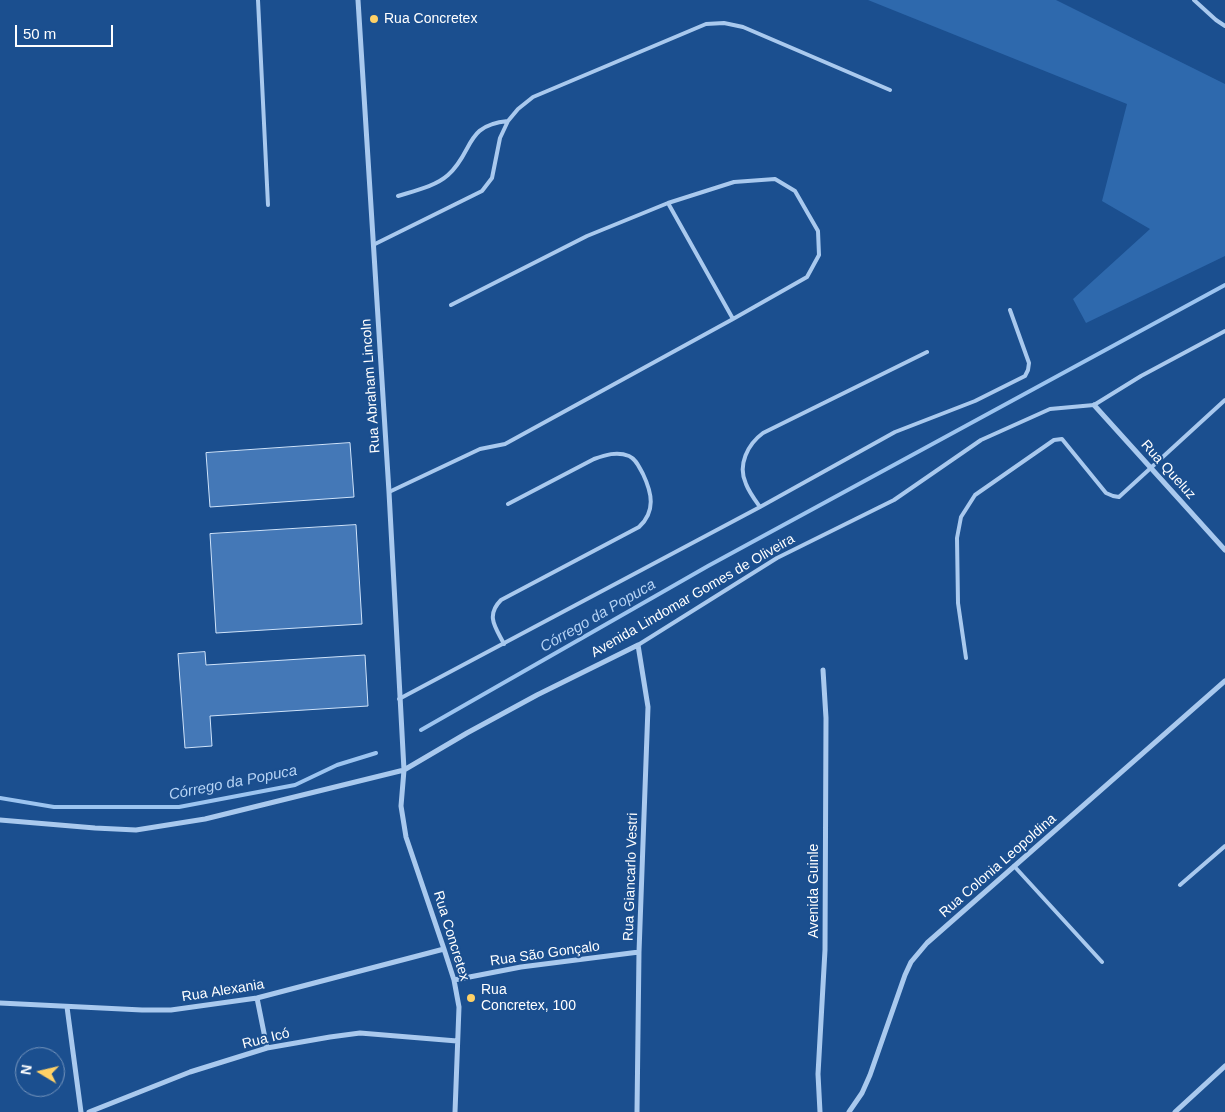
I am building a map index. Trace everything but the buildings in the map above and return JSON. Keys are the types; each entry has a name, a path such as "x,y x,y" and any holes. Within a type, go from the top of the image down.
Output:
{"street":[{"name":"Rua Abraham Lincoln","path":"358,0 389,492 404,770"},
{"name":"Rua Queluz","path":"1094,405 1225,550"},
{"name":"Avenida Lindomar Gomes de Oliveira","path":"0,820 136,830 205,820 404,770 466,733 638,644"},
{"name":"Rua Giancarlo Vestri","path":"637,1112 639,952 648,707 638,644"},
{"name":"Avenida Guinle","path":"820,1112 818,1074 825,950 826,718 823,670"},
{"name":"Rua Colonia Leopoldina","path":"849,1112 862,1093 870,1075 911,962 927,943 1225,681"},
{"name":"Rua Concretex","path":"404,770 401,806 406,837 454,980 459,1007 455,1112"},
{"name":"Rua Alexania","path":"0,1003 171,1010 258,998 444,949"},
{"name":"Rua São Gonçalo","path":"454,980 521,967 639,952"},
{"path":"258,998 267,1048"},
{"path":"67,1007 81,1112"},
{"name":"Rua Icó","path":"88,1112 190,1072 267,1048 360,1033 457,1041"},
{"path":"1175,1112 1225,1066"}],"lane":[{"path":"258,0 268,205"},
{"path":"1194,0 1225,26"},
{"path":"372,246 482,191 492,178 500,138 508,121 518,108 533,98 706,24 724,23 743,27 890,90"},
{"path":"398,196 446,177 455,169 476,133 494,122 508,121"},
{"path":"389,492 480,448 505,444 808,277 819,255 818,231 795,191 775,179 734,182 668,203 587,236 451,305"},
{"path":"668,203 733,320"},
{"path":"399,699 760,507 895,432 975,401 1025,376 1028,370 1028,363 1010,310"},
{"name":"Avenida Lindomar Gomes de Oliveira","path":"638,644 777,558 894,500 981,440 1050,409 1094,405 1141,376 1225,331"},
{"path":"760,507 745,483 743,473 747,450 754,440 763,433 927,352"},
{"path":"966,658 958,603 956,538 961,517 975,495 1054,440 1062,439 1106,493 1119,497 1225,400"},
{"path":"504,644 493,623 492,614 495,606 501,600 638,527 646,519 650,509 651,497 648,485 637,462 630,456 610,454 594,459 508,504"},
{"path":"1180,886 1225,846"},
{"path":"1014,866 1102,962"}],"shaded area":[{"path":"868,0 1056,0 1225,84 1225,256 1086,323 1073,299 1150,229 1102,201 1127,104"}],"waterway":[{"path":"421,730 708,566 1225,285"},
{"name":"Córrego da Popuca","path":"0,798 54,807 179,807 295,785 337,765 376,753"}],"place":[{"name":"Rua Concretex","path":"374,19"},
{"name":"Rua Concretex, 100","path":"471,998"}]}
